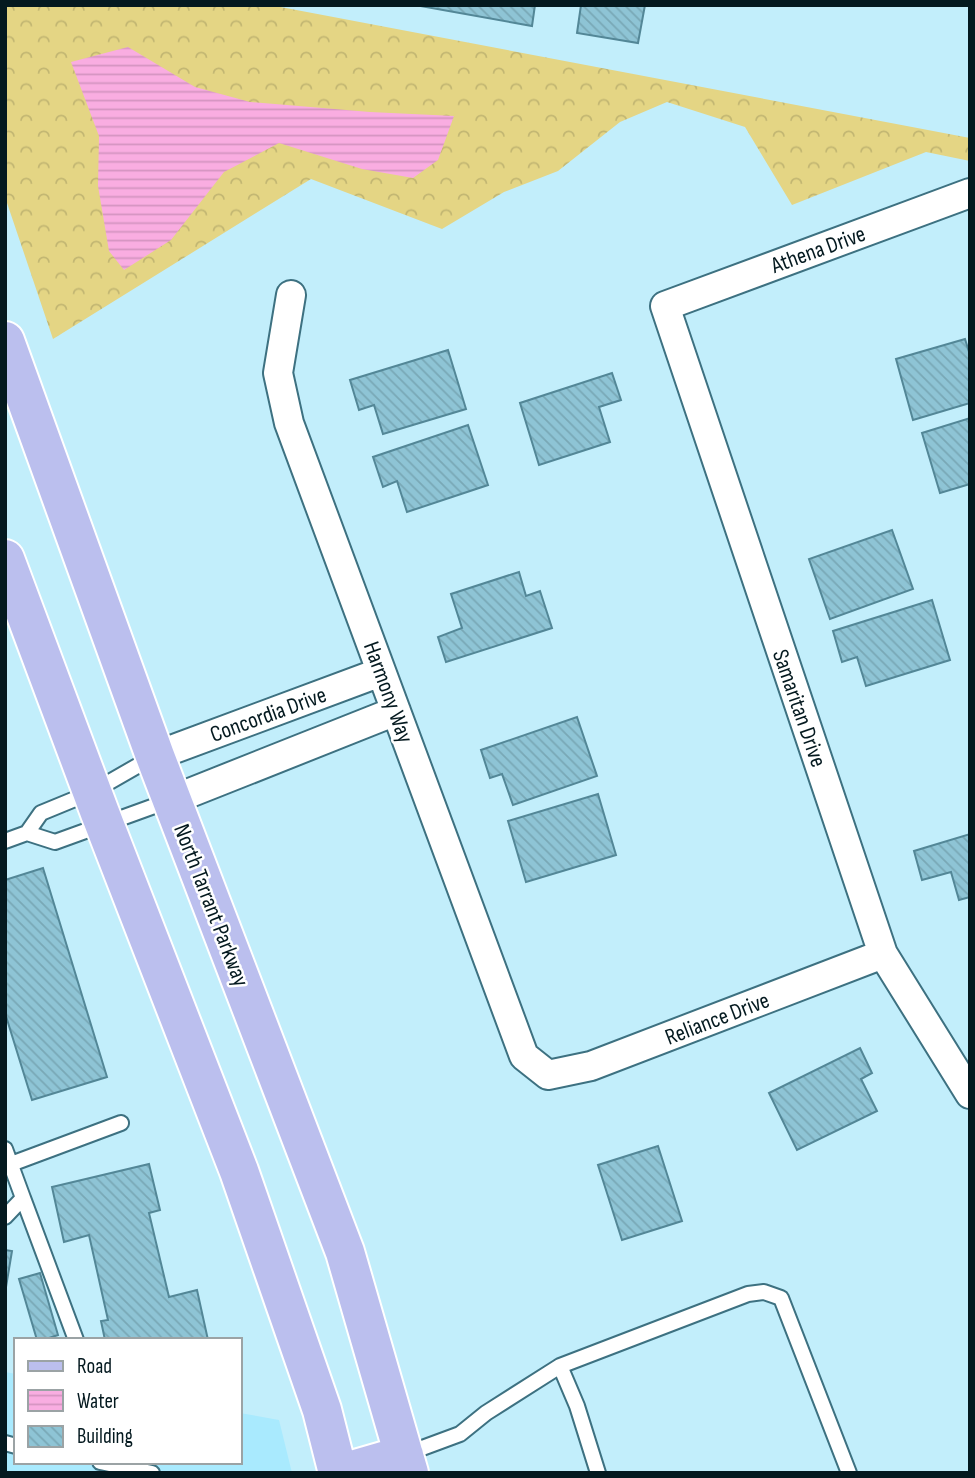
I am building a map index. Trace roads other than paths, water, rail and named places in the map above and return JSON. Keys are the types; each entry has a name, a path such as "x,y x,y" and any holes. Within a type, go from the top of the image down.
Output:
{"main road":[{"name":"North Tarrant Parkway","path":"5,341 155,756 345,1252 406,1464"},
{"path":"5,559 239,1171 322,1410 340,1473 406,1464"}],"street":[{"name":"Athena Drive","path":"665,306 970,193"},
{"name":"Harmony Way","path":"291,295 278,373 289,423 524,1056 548,1075"},
{"name":"Samaritan Drive","path":"665,306 883,954 970,1094"},
{"name":"Concordia Drive","path":"155,756 382,671"},
{"name":"Concordia Drive","path":"172,800 396,711"},
{"name":"Reliance Drive","path":"548,1075 591,1066 883,954"}],"lane":[{"path":"27,833 55,842 98,808 155,756"},
{"path":"5,841 27,833 41,813 172,800"},
{"path":"11,1164 121,1123"},
{"path":"5,1149 75,1338"},
{"path":"5,1217 23,1198"},
{"path":"406,1464 460,1434 486,1413 560,1366 748,1294 764,1292 782,1298 849,1473"},
{"path":"560,1366 577,1406 598,1473"},
{"path":"109,1464 152,1473"}],"water":[{"path":"128,47 195,87 250,102 454,116 438,160 413,178 362,169 279,143 224,172 171,240 124,270 109,251 98,186 99,136 71,62"}]}
